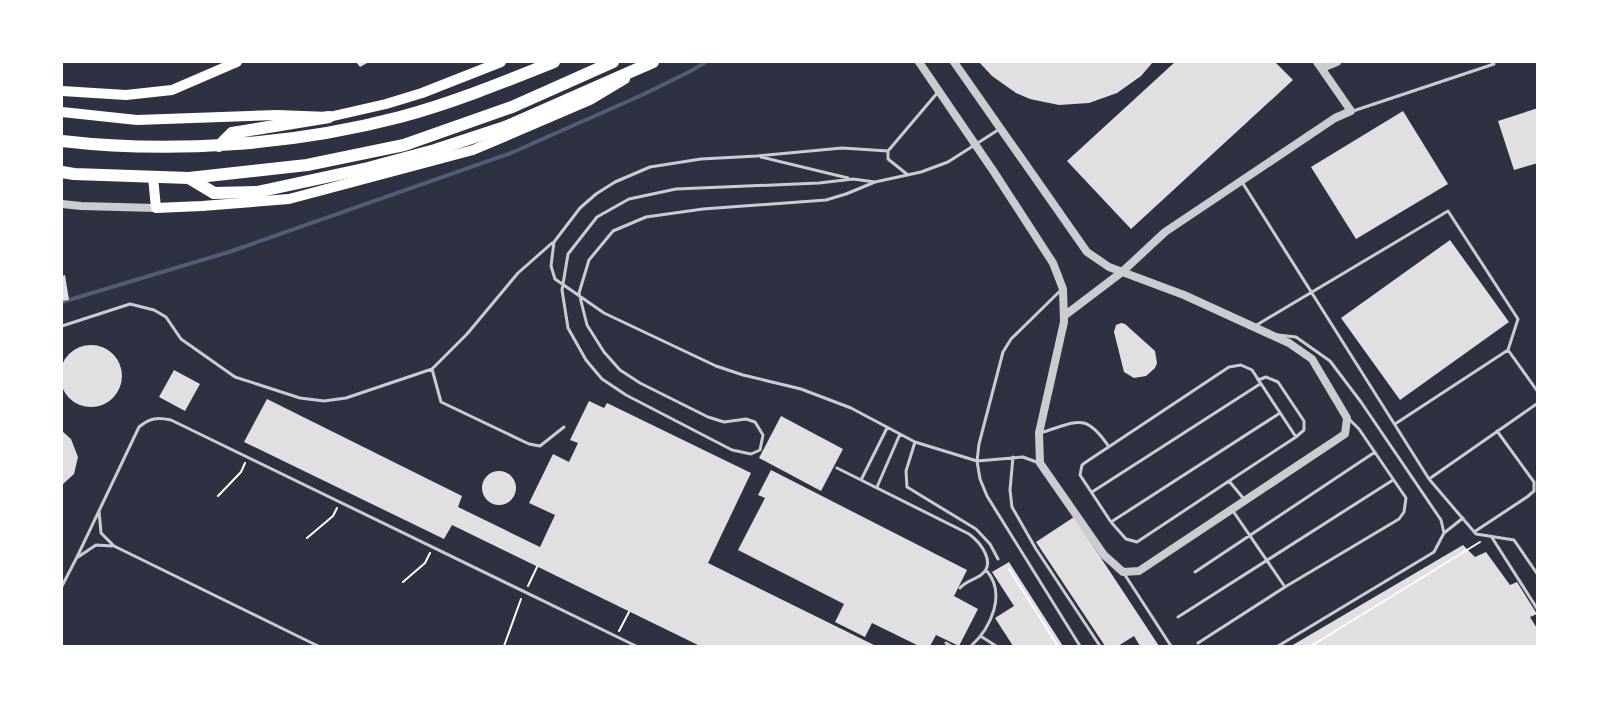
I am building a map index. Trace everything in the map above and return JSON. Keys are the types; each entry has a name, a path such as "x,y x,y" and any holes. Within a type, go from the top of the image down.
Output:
{"highway":[{"path":"62,141 137,146 219,146 310,136 400,117 554,62"},
{"path":"62,172 189,178 306,165 404,145 512,107 612,62"},
{"path":"189,178 214,193 258,192 368,168 445,147 505,127 653,62"},
{"path":"219,146 232,133 329,117"}],"main road":[{"path":"62,91 126,95 172,90 237,62"},
{"path":"62,112 137,120 265,115 329,117 395,101 501,62"},
{"path":"153,177 156,208 289,199 473,150 590,100 653,62"}],"street":[{"path":"919,62 1053,263 1062,289 1064,316 1039,434 1040,464 1104,555 1123,572 1139,571 1345,434 1347,418 1312,359 1288,343 1184,295 1109,267 1087,252 954,62"},
{"path":"1064,316 1122,272 1166,232 1335,118 1351,111 1319,64 1337,62"},
{"path":"62,204 156,208"}],"lane":[{"path":"1351,111 1494,64"},
{"path":"908,175 888,159 888,151 938,92"},
{"path":"853,180 676,189 629,199 597,217 568,254 562,290 568,328 586,360 602,379 626,395 732,450 751,454 760,450 763,435 755,422 746,419 724,422 708,417 640,383 620,370 604,352 587,325 579,293 588,260 614,231 646,217 703,209 826,200 875,182 908,175 948,162 1000,129"},
{"path":"62,326 130,304 154,310 166,317 181,339 236,377 300,398 324,401 346,398 432,369 467,334 518,273 554,242 580,208 615,182 641,171 680,161 842,148 888,151"},
{"path":"757,156 853,180 875,182"},
{"path":"1241,181 1429,479 1476,534 1514,540 1538,574"},
{"path":"1253,327 1448,211 1518,319 1508,350 1395,424"},
{"path":"554,242 551,266 555,279 604,313 716,366 743,375 801,388 850,408 915,442 977,461 1023,457 1040,464"},
{"path":"1062,289 1011,339 1003,352 979,444 977,461 980,479 987,496 1080,646"},
{"path":"1267,333 1296,337 1330,361 1361,402 1441,520 1444,533"},
{"path":"1508,350 1538,392"},
{"path":"1092,492 1259,382 1266,377 1278,382 1304,421 1304,430 1296,437 1137,542 1126,540 1111,522 1080,475 1080,471 1086,462 1229,367 1242,365 1248,367 1259,382 1296,437"},
{"path":"432,369 441,402 529,444 540,446 564,427"},
{"path":"1429,479 1538,403"},
{"path":"1111,522 1280,413"},
{"path":"62,586 139,427 147,420 157,417 171,420 636,646"},
{"path":"1198,643 1285,587 1399,519 1404,512 1406,498 1359,429 1347,418"},
{"path":"1039,434 1074,423 1084,423 1097,429 1109,447"},
{"path":"861,480 887,427"},
{"path":"1474,532 1534,491 1534,482 1497,431"},
{"path":"876,488 900,434"},
{"path":"915,442 906,471 907,487 976,529 990,544 998,559"},
{"path":"1195,572 1374,452"},
{"path":"1013,457 1010,490 1012,507 1036,549 1100,646"},
{"path":"837,468 974,538 984,548 986,570 960,588"},
{"path":"1178,616 1393,480"},
{"path":"1229,481 1245,500"},
{"path":"1232,509 1285,587"},
{"path":"99,511 101,533 114,546 318,646"},
{"path":"1278,646 1434,552 1444,533 1463,518"},
{"path":"1491,536 1538,610"},
{"path":"77,557 96,545 114,546"},
{"path":"971,646 982,637 992,618 996,591 992,577 986,570"},
{"path":"1123,572 1171,646"},
{"path":"982,637 996,646"},
{"path":"946,643 951,646"}],"path":[{"path":"218,496 241,472 248,455"},
{"path":"307,538 333,516 340,500"},
{"path":"1311,646 1491,536"},
{"path":"403,582 425,563 434,545"},
{"path":"527,587 537,567"},
{"path":"1009,569 1058,646"},
{"path":"504,646 522,597"}],"building":[{"path":"356,62 369,62 360,67"},
{"path":"979,62 1153,62 1141,76 1117,93 1089,103 1059,105 1030,99 1016,93 992,76"},
{"path":"1175,62 1275,62 1293,80 1131,229 1067,161"},
{"path":"1538,108 1538,163 1514,170 1498,121"},
{"path":"1403,111 1448,184 1356,239 1311,167"},
{"path":"1450,240 1509,322 1400,400 1341,318"},
{"path":"65,275 69,300 62,301 62,276"},
{"path":"1121,323 1155,351 1157,363 1146,376 1134,378 1124,372 1114,332 1116,325"},
{"path":"91,345 108,350 113,354 117,359 122,376 117,393 113,398 108,402 91,407 74,402 69,398 65,393 60,376 65,359 69,354 74,350"},
{"path":"174,370 200,384 185,411 159,397"},
{"path":"267,399 462,496 458,507 540,547 555,515 529,503 553,454 569,462 578,443 570,440 589,401 604,408 607,403 751,473 708,563 876,646 700,646 452,525 444,539 244,442"},
{"path":"781,416 843,449 821,491 759,458"},
{"path":"62,431 71,439 78,457 74,474 62,485"},
{"path":"771,470 967,570 954,596 978,609 959,646 936,635 930,646 919,646 872,623 865,637 835,622 844,604 738,550 765,498 758,495"},
{"path":"499,471 511,476 516,488 511,500 499,505 487,500 482,488 487,476"},
{"path":"1074,517 1159,646 1140,646 1134,636 1118,646 1105,646 1036,542"},
{"path":"1463,545 1475,557 1486,552 1510,585 1517,582 1537,614 1530,617 1538,630 1538,646 1291,646"},
{"path":"1009,562 1063,646 1013,646 995,618 1014,606 992,572"}],"waterway":[{"path":"62,302 229,252 511,153 642,95 706,62"}]}
